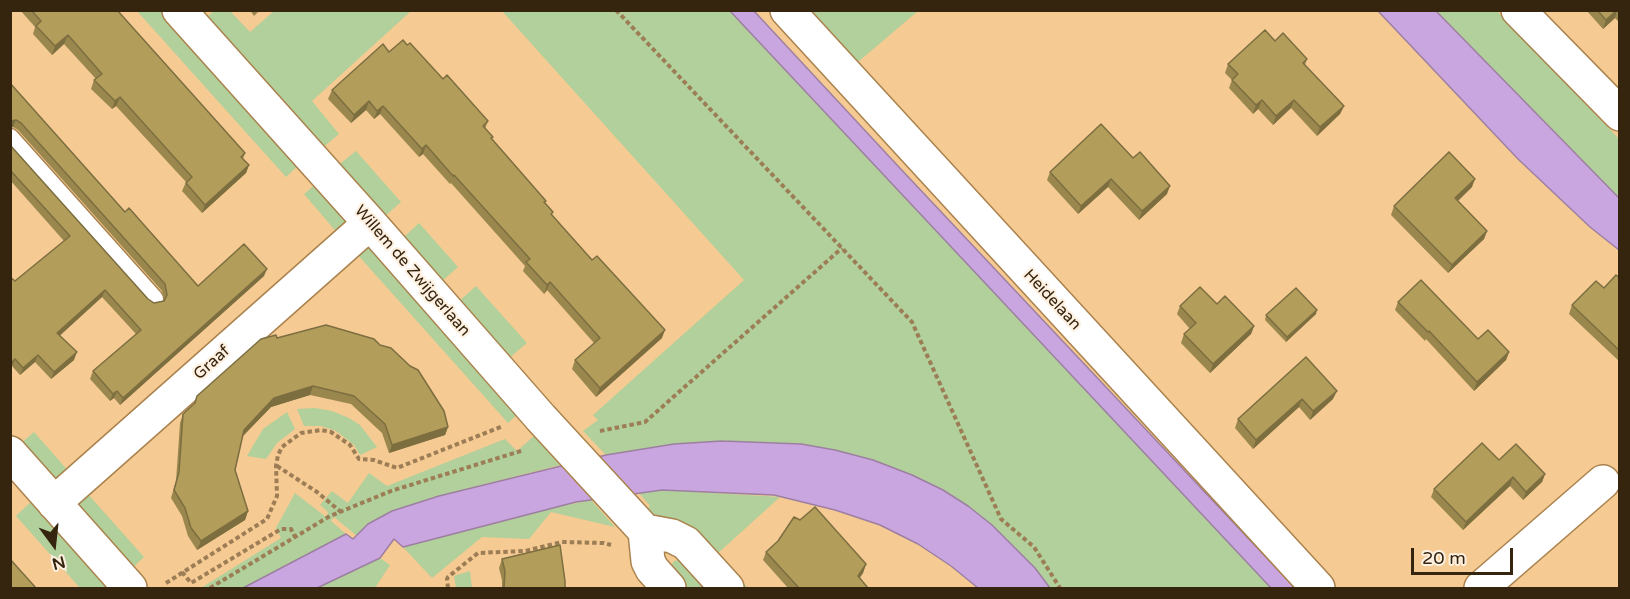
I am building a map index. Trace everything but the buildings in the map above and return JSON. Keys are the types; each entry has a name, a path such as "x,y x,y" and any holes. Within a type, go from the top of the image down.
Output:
{"street":[{"name":"Willem de Zwijgerlaan","path":"179,10 370,223 527,429 637,523"},
{"name":"Heidelaan","path":"786,10 1318,588"},
{"path":"1518,10 1620,114"},
{"name":"Graaf","path":"54,503 370,223"},
{"path":"10,453 130,588"},
{"path":"1481,588 1603,482"},
{"path":"637,523 648,561 662,586"},
{"path":"637,523 686,543 727,588"}],"lane":[{"path":"10,138 154,299"}],"path":[{"path":"616,10 912,322 1001,519 1034,546 1060,588"},
{"path":"595,433 645,422 842,248"},
{"path":"166,583 267,519 277,496 276,466 282,447 301,433 321,430 331,432 350,445 359,459 374,460 397,468 504,426 527,429 530,448 391,491 330,516 210,588"},
{"path":"276,466 317,492 341,512"},
{"path":"182,572 191,584 281,529 291,529 295,537"},
{"path":"448,588 448,577 478,553 525,551 569,541 604,543 617,549"}],"green space":[{"path":"137,11 162,11 300,164 286,177"},
{"path":"214,11 230,11 250,32 274,11 411,11 312,101 339,134 320,150 203,20"},
{"path":"502,11 730,11 1271,588 1050,588 1035,568 992,525 944,490 873,460 835,450 801,444 635,450 606,455 583,431 598,420 593,415 744,280"},
{"path":"810,11 918,11 858,62"},
{"path":"1436,11 1497,11 1619,139 1619,198"},
{"path":"356,151 401,202 382,219 336,167"},
{"path":"317,183 353,223 339,235 304,194"},
{"path":"419,223 458,267 440,283 401,240"},
{"path":"370,242 521,411 508,423 357,254"},
{"path":"476,286 527,343 508,359 457,303"},
{"path":"315,408 332,411 349,418 360,425 377,447 360,455 354,445 336,431 321,426 304,426 297,409"},
{"path":"287,412 295,429 277,443 266,459 247,456 263,429"},
{"path":"34,432 71,474 57,485 20,444"},
{"path":"534,436 560,465 439,496 392,511 368,524 357,536 334,517 331,521 346,534 243,588 201,588 281,538 276,528 295,493 326,517 328,512 320,505 332,491 348,503 369,473 387,486 505,439 517,451"},
{"path":"662,490 780,497 717,554 748,588 737,588 661,522 645,511 650,506 639,493"},
{"path":"87,493 144,557 131,569 74,504"},
{"path":"35,498 112,588 80,588 16,516"},
{"path":"591,500 615,527 551,512 529,539 482,537 432,578 403,547 524,514"},
{"path":"380,558 390,565 375,588 317,588"},
{"path":"683,559 715,588 680,588 669,569 674,561"},
{"path":"470,571 472,588 456,588 454,576"}],"shaded area":[{"path":"730,11 754,11 1295,588 1271,588"},
{"path":"1378,11 1436,11 1619,198 1619,250 1590,227 1518,159"},
{"path":"722,441 801,444 835,450 873,460 912,475 943,490 992,525 1035,568 1050,588 978,588 918,544 880,525 835,510 774,495 662,490 576,502 403,547 394,539 380,558 317,588 243,588 346,534 353,539 368,524 392,511 439,496 606,455 674,444"}]}
